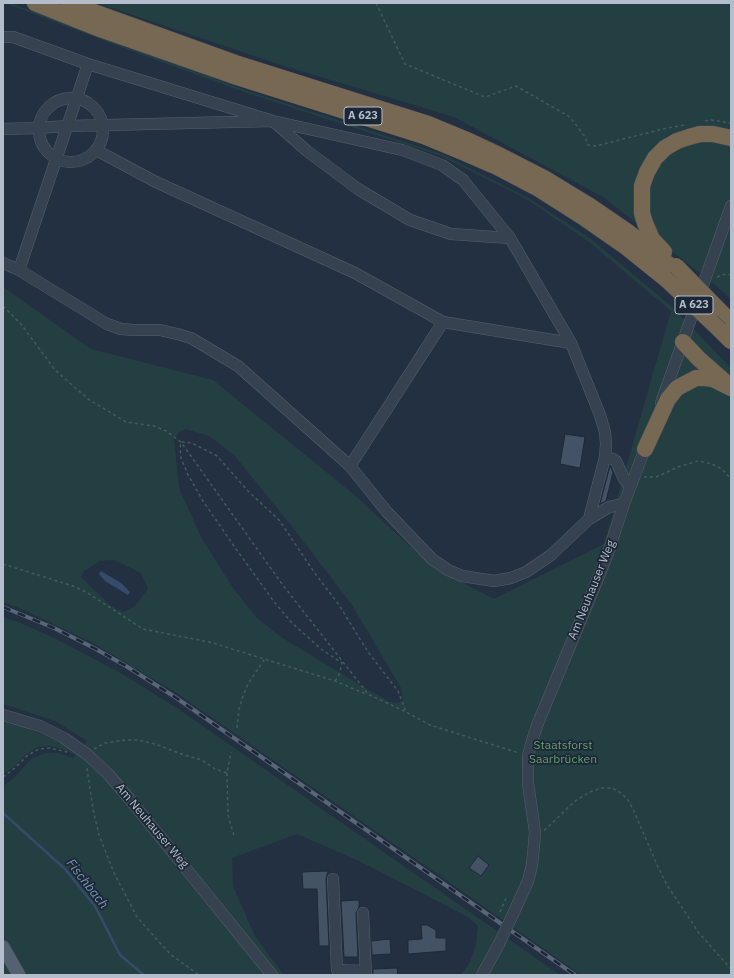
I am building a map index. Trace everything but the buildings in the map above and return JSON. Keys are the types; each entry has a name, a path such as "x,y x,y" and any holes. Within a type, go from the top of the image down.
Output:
{"highway":[{"name":"A 623","path":"35,3 107,31 234,76 417,134 465,152 497,167 539,189 626,247 672,272 727,331"},
{"name":"A 623","path":"69,3 238,64 428,124 501,156 544,178 590,206 634,237 672,272 717,308 727,331"},
{"path":"672,272 652,238 642,213 642,186 646,172 654,158 677,140 700,134 712,134 731,138"},
{"path":"683,342 699,359 731,388"},
{"path":"645,449 668,399 677,388 696,378 706,378 713,379 731,388"}],"main road":[{"path":"3,947 19,975"}],"street":[{"path":"3,37 13,37 88,64 273,121 402,150 442,165 463,180 510,238 571,343 600,415 605,432 605,457 589,519"},
{"path":"19,270 88,64"},
{"path":"64,98 77,98 94,107 98,113 102,126 101,140 96,150 87,158 67,162 56,159 42,146 38,128 42,115 51,104 64,98"},
{"path":"3,129 273,121 307,152 358,189 410,220 451,234 510,238"},
{"path":"96,150 156,182 355,273 443,322 571,343"},
{"name":"Am Neuhauser Weg","path":"482,975 514,912 528,881 532,865 535,832 528,783 528,756 538,723 608,553 632,481 645,449 731,206"},
{"path":"3,264 19,270 107,324 121,329 160,330 190,338 238,366 350,466 387,512 432,559 448,570 462,576 494,581 511,578 526,572 551,555 589,519 609,508 624,504"},
{"path":"350,466 443,322"},
{"path":"605,457 616,461 624,479 632,481"},
{"name":"Am Neuhauser Weg","path":"3,715 40,726 64,738 88,755 109,775 272,975"},
{"path":"333,880 337,970 366,973 363,913"}],"path":[{"path":"376,3 405,64 485,96 516,86 570,117 585,137 588,145 596,146 663,129 690,124"},
{"path":"704,122 710,120 731,123"},
{"path":"705,278 731,275"},
{"path":"3,306 21,324 55,370 88,399 126,422 154,426 166,431 181,442 282,584 342,663 368,694"},
{"path":"181,442 181,458 188,475 203,501 275,603 292,623 322,649 342,663"},
{"path":"181,442 192,443 217,456 249,492 279,520 339,606 368,652 398,691 406,712"},
{"path":"632,481 656,477 698,460 722,469 731,479"},
{"path":"3,564 73,586 86,592 143,629 214,643 335,681 368,694 406,712 430,726 528,756"},
{"path":"237,728 239,709 243,696 248,684 265,660"},
{"path":"335,681 342,663"},
{"path":"199,975 170,954 137,917 114,873 99,835 86,762 88,755 105,743 138,740 155,744 202,760 215,769 227,772"},
{"path":"3,777 28,755 39,750 50,748 71,754"},
{"path":"231,752 227,772 228,815 234,836"},
{"path":"535,832 546,829 575,801 590,792 601,788 612,788 621,793 628,800 633,809 667,885 699,933 731,969"},
{"path":"500,912 507,896"}],"green space":[{"name":"Staatsforst Saarbrücken","path":"5,3 10,3 251,92 442,154 527,197 591,239 671,306 731,368 731,975 581,975 175,692 93,643 22,609 3,602 3,287 91,349 213,380 351,492 434,568 494,599 604,544 671,311 589,242 525,198 441,156 250,94","holes":["186,429 209,436 234,455 294,529 352,605 401,688 403,700 398,703 390,702 370,691 281,637 256,617 233,588 202,539 179,488 174,439 179,432","114,560 141,573 148,589 135,606 123,612 110,605 81,577 84,571 100,561"]},
{"path":"97,3 731,3 731,299 603,197 454,117 284,66"},
{"path":"3,617 54,638 119,672 180,710 560,975 461,975 470,962 476,944 478,926 468,917 359,861 297,834 232,858 233,886 255,936 284,975 3,975 3,786 15,777 32,758 46,753 58,753 73,758 76,755 50,746 38,747 3,774 3,722 22,726 41,734 64,745 77,754 87,741 55,721 3,704"}],"water":[{"path":"101,571 121,583 130,592 128,595 105,581 99,574"}],"waterway":[{"name":"Fischbach","path":"3,813 65,869 95,906 120,955 144,975"}],"railway":[{"path":"3,607 54,628 94,648 175,697 575,975"}]}
